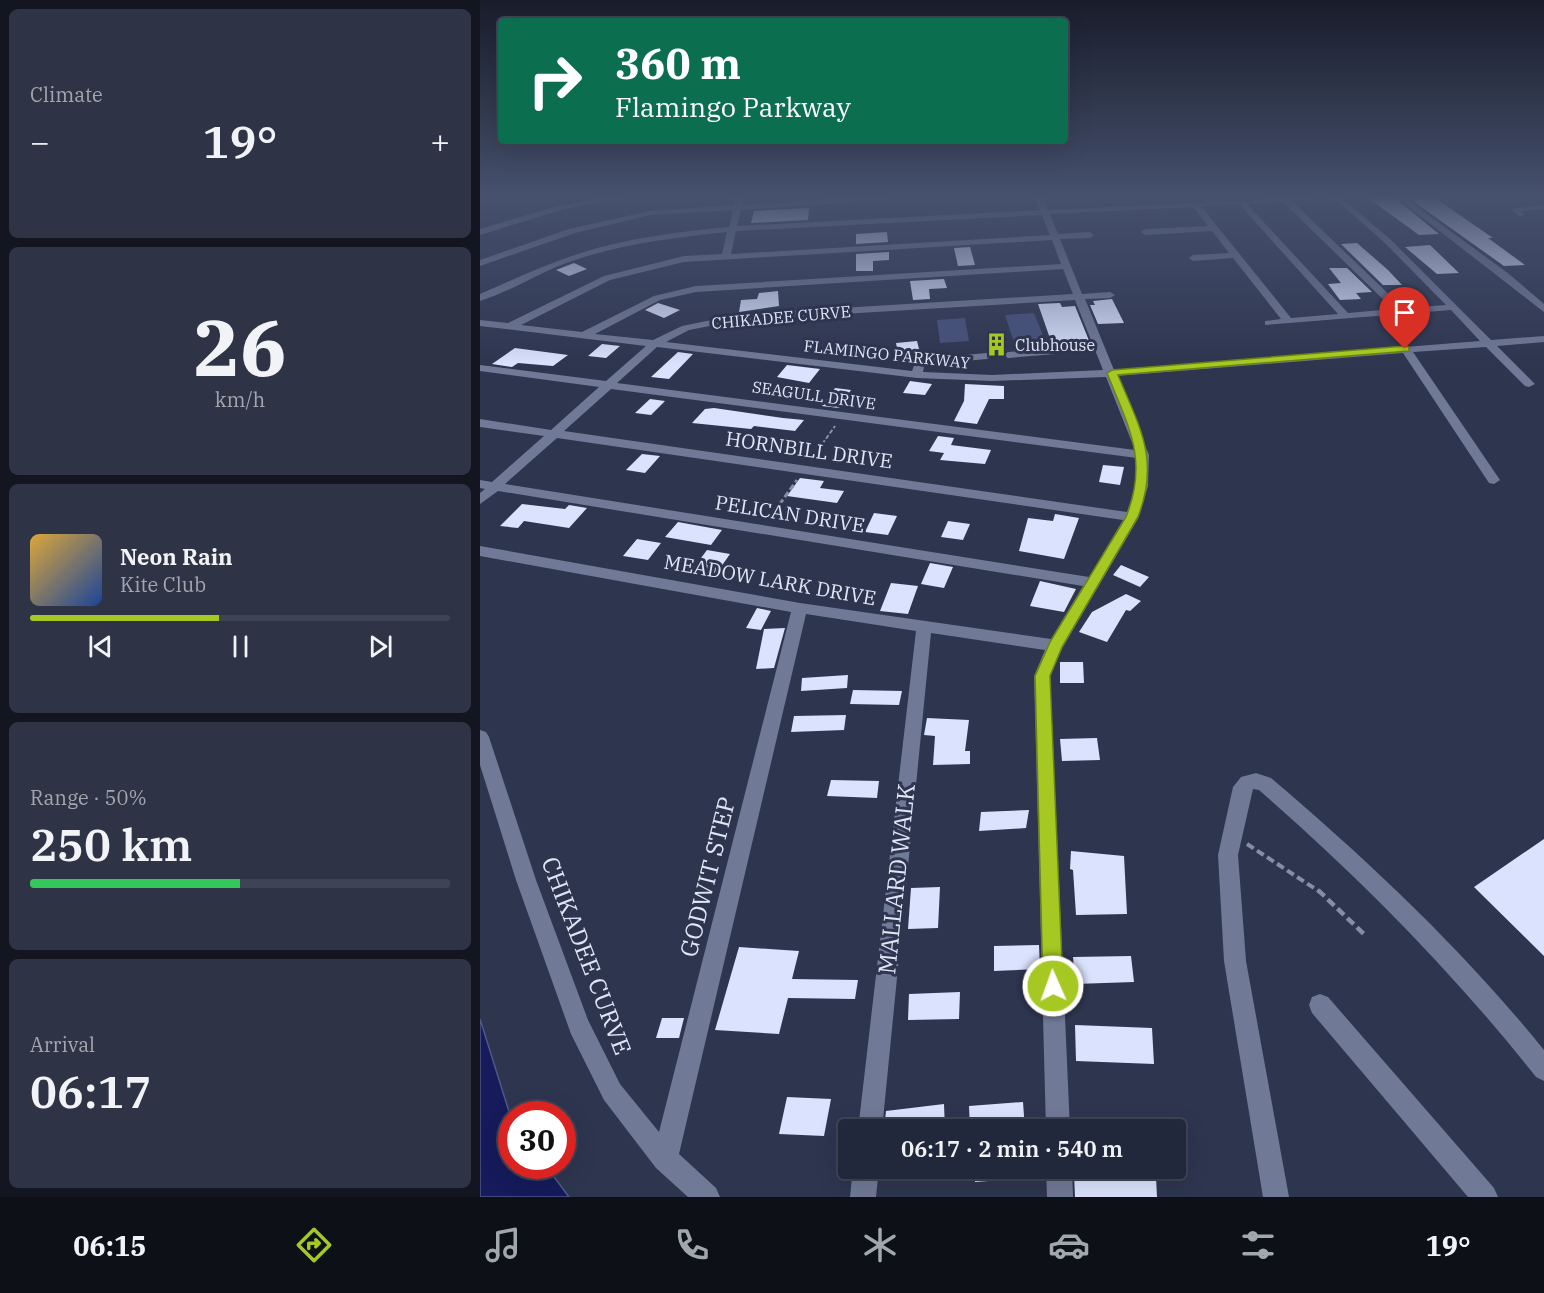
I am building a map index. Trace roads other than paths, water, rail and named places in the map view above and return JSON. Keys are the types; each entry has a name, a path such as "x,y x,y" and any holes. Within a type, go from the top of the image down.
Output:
{"street":[{"path":"480,263 505,254"},
{"path":"480,298 554,265 587,254"},
{"path":"509,327 588,286 625,272 674,261 747,254"},
{"path":"1058,1119 1042,676 1055,646 1132,517 1142,486 1143,455 1112,373 1061,254"},
{"path":"1288,254 1345,316"},
{"path":"1341,254 1400,311"},
{"path":"1404,254 1488,344 1530,384"},
{"path":"1476,254 1544,309"},
{"path":"1193,258 1235,255 1288,321"},
{"path":"582,336 657,298 696,289 1066,266"},
{"name":"CHIKADEE CURVE","path":"480,500 557,434 654,344 686,328 722,320 1110,295"},
{"path":"1269,323 1454,307"},
{"name":"FLAMINGO PARKWAY","path":"480,323 917,375 992,378 1112,373 1544,339"},
{"path":"1405,349 1494,480"},
{"path":"1008,355 1051,352"},
{"path":"893,372 902,363 987,356"},
{"path":"917,375 919,365 923,362"},
{"name":"SEAGULL DRIVE","path":"480,368 1143,455"},
{"name":"HORNBILL DRIVE","path":"480,423 1132,517"},
{"name":"PELICAN DRIVE","path":"480,484 1093,583"},
{"name":"MEADOW LARK DRIVE","path":"480,551 800,608 1055,646"},
{"name":"GODWIT STEP","path":"666,1159 800,608"},
{"name":"MALLARD WALK","path":"871,1119 924,628"},
{"name":"CHIKADEE CURVE","path":"480,737 526,880 579,1026 612,1092 666,1159 707,1197"},
{"path":"1276,1197 1235,961 1228,855 1242,787 1251,781 1265,784 1324,834 1422,927 1518,1034 1544,1069"},
{"path":"1320,1005 1485,1197"},
{"path":"863,1197 865,1179"},
{"path":"1059,1179 1060,1197"}],"place":[{"name":"Clubhouse","path":"997,345"}]}
